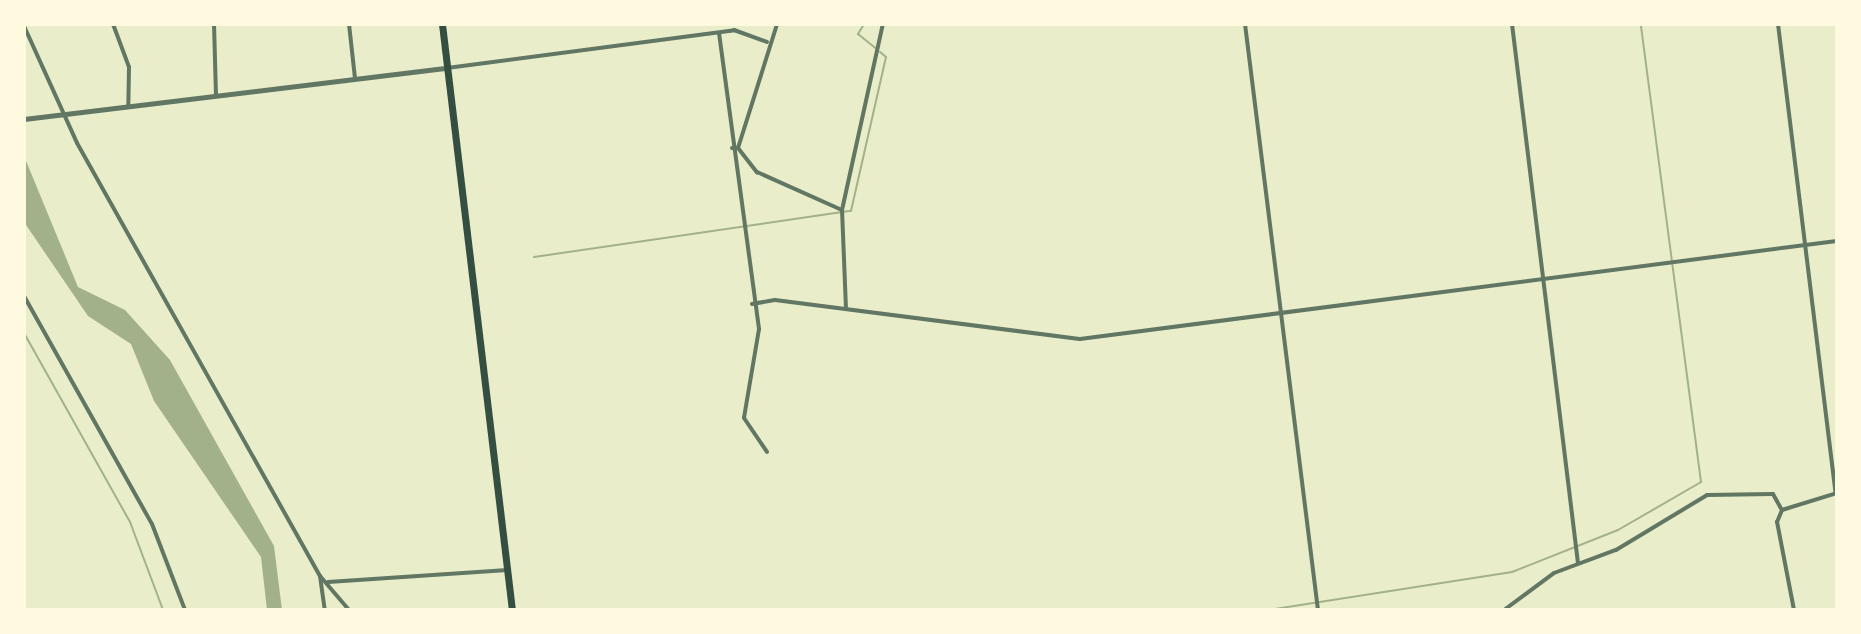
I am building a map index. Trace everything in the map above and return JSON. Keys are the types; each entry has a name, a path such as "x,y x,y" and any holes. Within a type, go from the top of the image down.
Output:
{"highway":[{"path":"442,24 512,610"}],"street":[{"path":"113,24 129,67 128,106"},
{"path":"214,24 216,95"},
{"path":"349,24 355,78"},
{"path":"735,148 767,42 777,24"},
{"path":"846,309 842,210 883,24"},
{"path":"1245,24 1284,313 1318,610"},
{"path":"1512,24 1546,278 1578,563"},
{"path":"1778,24 1836,493 1782,510"},
{"path":"24,26 63,114 320,576 325,610"},
{"path":"24,119 734,30 767,42"},
{"path":"719,33 752,304 759,329 744,418 767,452"},
{"path":"735,148 757,172 842,210"},
{"path":"752,304 775,300 1080,339 1837,241"},
{"path":"24,296 152,524 185,610"},
{"path":"1504,610 1520,592 1578,563 1616,550 1707,495 1773,494 1782,510 1777,534 1794,610"},
{"path":"328,582 508,570"},
{"path":"320,576 349,610"}],"shaded area":[{"path":"24,156 78,287 125,310 170,360 274,546 282,610 267,610 261,557 154,401 131,344 88,316 24,222"}],"waterway":[{"path":"864,24 858,34 875,48"},
{"path":"1269,610 1512,572 1618,530 1701,482 1641,24"},
{"path":"534,257 851,211 886,57 880,52"},
{"path":"24,333 130,522 163,610"}]}
